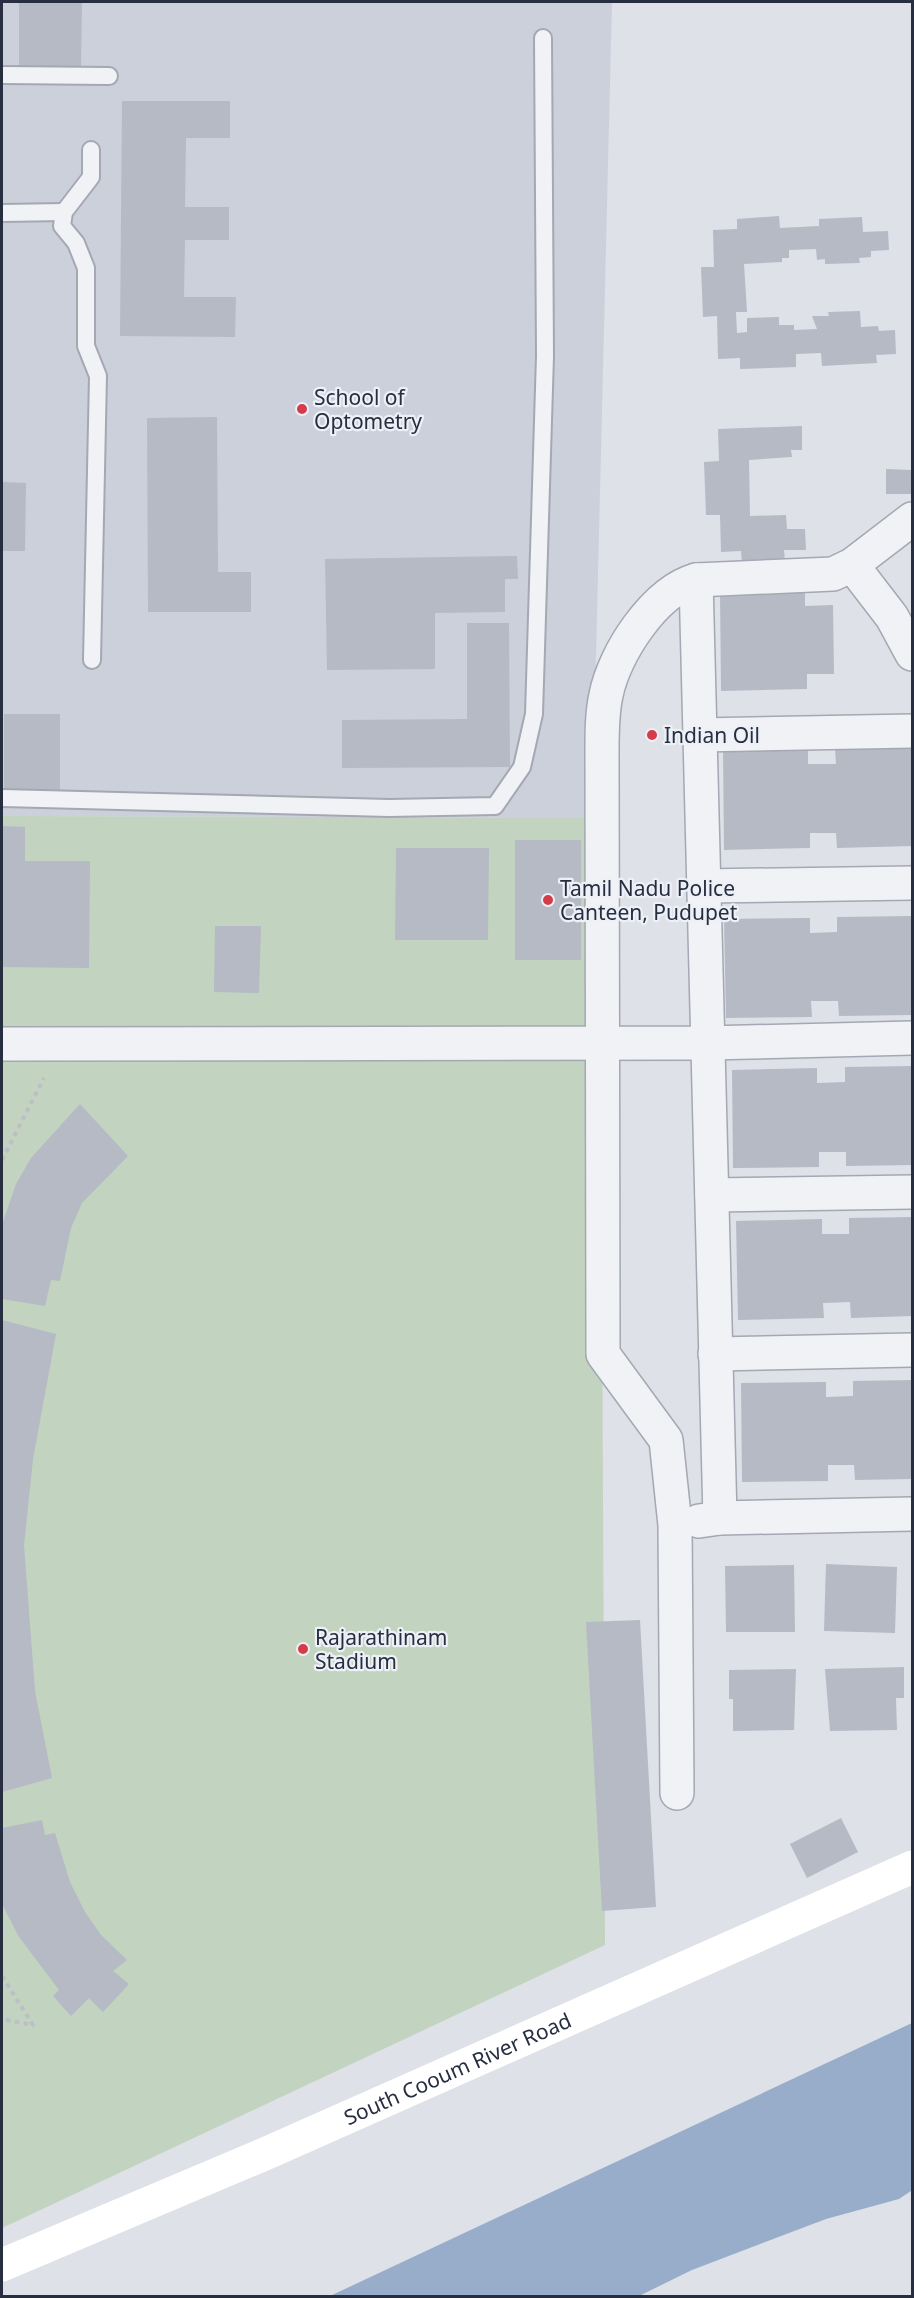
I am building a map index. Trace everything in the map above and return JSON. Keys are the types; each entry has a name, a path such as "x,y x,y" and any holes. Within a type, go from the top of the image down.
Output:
{"street":[{"path":"677,1793 675,1525 666,1440 603,1354 602,751 606,694 617,662 643,621 676,588 696,580 826,575 852,565 912,519"},
{"path":"852,565 892,617 912,654"},
{"path":"696,580 720,1518"},
{"path":"700,735 912,731"},
{"path":"703,886 912,883"},
{"path":"2,1044 708,1043 912,1038"},
{"path":"712,1195 912,1192"},
{"path":"716,1354 912,1350"},
{"path":"675,1525 720,1518 912,1514"},
{"name":"South Cooum River Road","path":"2,2265 267,2153 912,1867"}],"lane":[{"path":"2,798 389,808 495,806 522,767 534,714 545,356 543,38"},
{"path":"2,75 109,76"},
{"path":"91,150 91,177 64,212 62,226 76,243 86,268 86,346 98,376 92,660"},
{"path":"2,213 64,212"}],"path":[{"path":"2,1160 61,1044"},
{"path":"2,1976 33,2025 2,2019"}],"shaded area":[{"name":"School of Optometry","path":"2,2 612,2 592,818 2,816"}],"green space":[{"name":"Rajarathinam Stadium","path":"2,816 592,818 601,1058 605,1945 2,2228"}],"water":[{"path":"912,2023 912,2183 911,2191 899,2199 826,2219 692,2270 639,2296 330,2296"}],"building":[{"path":"19,2 82,2 81,67 19,66"},
{"path":"122,101 230,101 230,138 186,138 185,207 229,207 229,240 185,240 184,297 236,297 235,337 120,336"},
{"path":"779,216 780,228 819,226 819,219 862,217 863,232 888,231 889,250 871,251 871,257 859,258 860,263 825,264 825,259 817,260 816,249 789,250 789,258 782,258 782,262 744,264 747,312 736,312 737,333 747,332 747,318 779,317 779,325 794,325 794,330 817,329 812,316 829,316 828,312 860,311 861,327 878,326 879,331 895,330 896,354 876,355 877,363 822,366 821,353 796,354 796,367 740,369 740,358 718,359 717,316 703,317 701,267 714,267 713,230 737,229 737,219"},
{"path":"217,417 218,572 251,572 251,612 148,612 147,418"},
{"path":"802,426 802,450 791,450 792,457 749,460 750,516 786,515 787,529 805,529 806,550 784,550 785,561 742,563 741,551 721,552 720,515 706,515 704,462 719,461 718,429"},
{"path":"886,469 912,470 912,494 886,494"},
{"path":"2,482 26,483 25,551 2,551"},
{"path":"517,556 518,579 505,579 505,612 435,613 435,669 327,670 325,559"},
{"path":"805,591 805,606 833,605 834,674 807,674 807,689 721,691 720,592"},
{"path":"467,623 509,623 510,767 342,768 342,720 467,719"},
{"path":"4,714 60,714 60,791 4,791"},
{"path":"912,747 912,846 837,848 836,833 810,833 810,848 724,850 723,751 808,750 808,764 836,764 835,749"},
{"path":"2,826 25,827 25,861 90,861 89,968 2,967"},
{"name":"Tamil Nadu Police Canteen, Pudupet","path":"515,840 581,840 581,960 515,960"},
{"path":"396,848 489,848 488,940 395,940"},
{"path":"912,916 912,1015 839,1016 838,1001 811,1001 812,1017 726,1018 724,919 810,918 810,933 837,932 837,917"},
{"path":"215,926 261,926 259,993 214,992"},
{"path":"912,1066 912,1165 846,1166 846,1152 819,1152 819,1167 733,1168 732,1070 817,1068 817,1083 845,1082 845,1067"},
{"path":"80,1104 128,1156 82,1203 71,1228 60,1281 51,1280 45,1306 2,1299 2,1225 16,1184 31,1158"},
{"path":"912,1217 912,1316 851,1318 850,1302 823,1303 824,1318 738,1320 736,1221 822,1219 822,1234 849,1234 849,1218"},
{"path":"2,1320 56,1334 33,1459 24,1545 35,1691 52,1778 2,1792"},
{"path":"912,1380 912,1479 855,1480 854,1465 828,1465 828,1481 742,1482 741,1383 826,1382 826,1397 853,1396 853,1381"},
{"path":"826,1564 897,1567 895,1633 824,1631"},
{"path":"794,1565 795,1632 726,1632 725,1566"},
{"path":"640,1620 656,1907 602,1911 586,1622"},
{"path":"904,1667 904,1698 896,1698 897,1730 830,1731 825,1669"},
{"path":"796,1669 794,1730 733,1731 733,1699 729,1699 729,1670"},
{"path":"841,1818 858,1852 807,1878 790,1844"},
{"path":"42,1820 45,1835 55,1833 70,1882 85,1912 101,1935 127,1960 113,1971 129,1984 103,2012 89,1998 71,2016 53,1996 59,1990 19,1937 2,1904 2,1828"}],"place":[{"name":"School of Optometry","path":"302,409"},
{"name":"Indian Oil","path":"652,735"},
{"name":"Tamil Nadu Police Canteen, Pudupet","path":"548,900"},
{"name":"Rajarathinam Stadium","path":"303,1649"}]}
